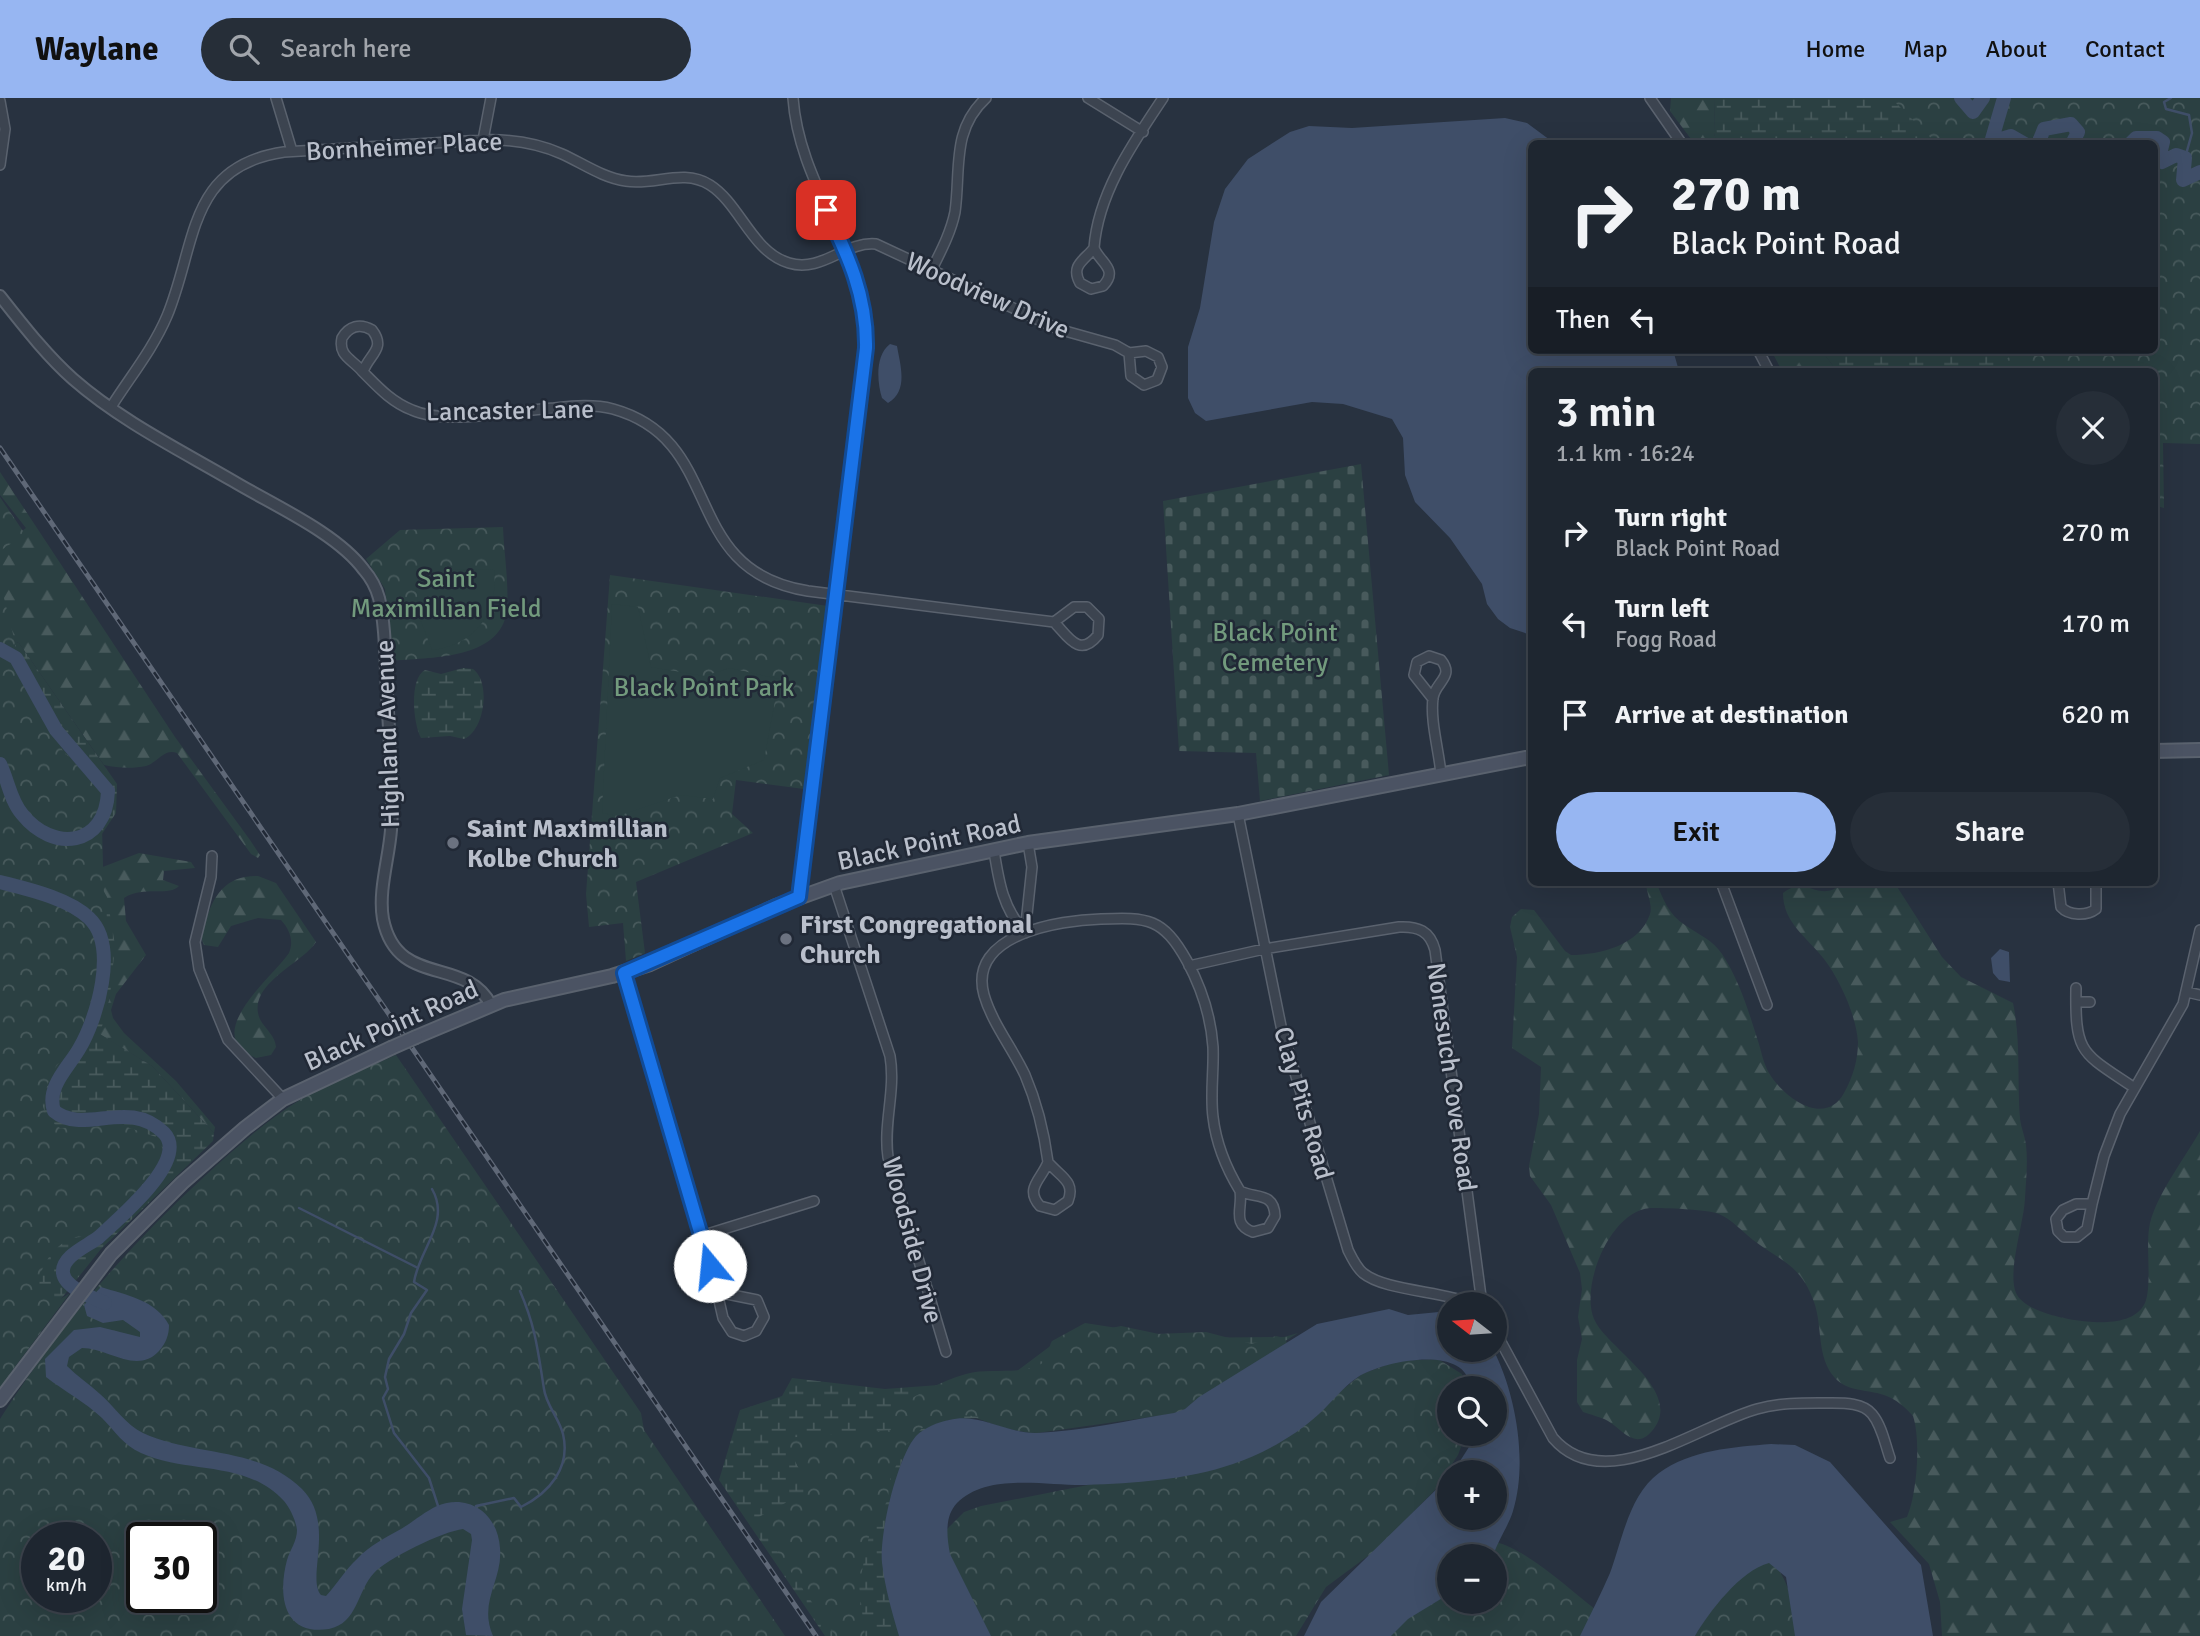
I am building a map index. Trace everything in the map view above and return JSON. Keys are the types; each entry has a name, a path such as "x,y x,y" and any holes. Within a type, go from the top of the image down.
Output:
{"main road":[{"path":"2158,751 2200,750"},
{"name":"Black Point Road","path":"0,1400 120,1244 245,1128 283,1099 491,1005 533,992 624,973 799,897 834,885 1028,844 1238,814 1528,758"}],"street":[{"path":"276,98 292,151"},
{"path":"484,140 491,98"},
{"path":"793,98 798,141 806,164 847,252 862,296 866,348 799,897"},
{"path":"932,268 954,215 959,148 964,129 975,108 986,98"},
{"path":"1088,98 1143,132"},
{"path":"1094,248 1079,262 1076,271 1080,283 1091,289 1103,286 1110,272 1094,248 1097,222 1104,200 1163,98"},
{"path":"1650,98 1679,140"},
{"path":"0,101 5,129 0,165"},
{"name":"Bornheimer Place","path":"111,407 164,323 195,224 209,192 223,176 262,156 292,151 507,140 543,147 625,181 677,177 704,182 724,198 770,253 790,264 818,264 847,252"},
{"name":"Woodview Drive","path":"847,252 872,244 932,268 1058,329 1120,347 1129,353 1148,352 1156,355 1162,365 1159,378 1147,385 1134,380 1129,373 1129,353"},
{"name":"Highland Avenue","path":"0,296 61,368 111,407 327,538 354,558 372,582 382,618 391,775 391,833 382,905 384,923 396,947 411,961 429,971 469,979 483,991 491,1005"},
{"name":"Lancaster Lane","path":"363,372 375,354 378,342 372,330 356,326 343,335 341,347 347,359 392,400 415,412 432,415 585,406 612,409 630,416 658,433 679,454 722,539 742,565 765,580 788,588 1054,622"},
{"path":"1084,606 1096,613 1100,629 1093,641 1078,645 1066,639 1054,622 1071,608 1084,606"},
{"path":"1433,699 1445,680 1447,670 1441,660 1429,656 1417,662 1414,675 1433,699 1441,774"},
{"name":"Clay Pits Road","path":"1238,814 1281,1026 1339,1223 1357,1268 1379,1281 1440,1292"},
{"path":"1025,933 1032,873 1028,844"},
{"path":"994,851 1001,894 1009,913 1025,933"},
{"path":"212,856 211,877 195,943 198,969 228,1040 283,1099"},
{"name":"Woodside Drive","path":"834,885 890,1056 894,1084 887,1125 888,1157 946,1352"},
{"path":"1722,886 1767,1005"},
{"path":"2058,886 2061,907 2072,914 2089,913 2096,909 2096,886"},
{"path":"1048,1162 1034,1184 1033,1194 1040,1206 1055,1210 1068,1201 1071,1188 1067,1179 1048,1162 1030,1088 983,989 984,974 993,953 1009,939 1025,933 1089,920 1147,919 1166,930 1189,966 1210,1026 1213,1115 1227,1166 1240,1191 1238,1214 1241,1224 1254,1232 1268,1228 1275,1216 1271,1202 1262,1195 1240,1191"},
{"name":"Nonesuch Cove Road","path":"1264,949 1399,927 1416,927 1430,937 1439,977 1480,1292"},
{"path":"2092,1205 2073,1205 2060,1213 2056,1223 2060,1234 2071,1239 2083,1234 2089,1222 2108,1142 2133,1087 2171,1030 2187,992 2200,930"},
{"path":"1189,966 1264,949"},
{"path":"624,973 723,1318 732,1332 744,1336 756,1331 764,1317 757,1300 717,1292"},
{"path":"2076,988 2080,1045 2097,1063 2133,1087"},
{"path":"2187,992 2200,995"},
{"path":"2076,1002 2090,1002"},
{"path":"701,1236 814,1201"},
{"path":"1507,1353 1549,1432 1565,1450 1581,1457 1628,1460 1755,1409 1805,1403 1853,1404 1867,1409 1879,1424 1891,1458"}],"green space":[{"path":"1671,98 1715,98 1716,140 1692,140 1670,111"},
{"path":"1715,98 2200,98 2158,347 2158,140 1716,140"},
{"path":"1891,98 2200,98 2200,444 2163,443 2164,508 2158,506 2158,368 1999,368 2002,361 2015,354 2158,354 2158,140 1933,140"},
{"path":"1773,354 1824,354 1835,368 1780,368"},
{"path":"1824,354 2157,354 2155,368 1835,368"},
{"name":"Black Point Cemetery","path":"1361,464 1389,775 1260,801 1256,753 1179,751 1163,501"},
{"path":"0,472 175,737 250,840 260,855 258,858 251,854 177,753 164,754 141,767 104,765 19,643 0,637 0,548 26,528 0,495"},
{"path":"0,497 25,534 0,551"},
{"name":"Saint Maximillian Field","path":"503,527 507,609 502,626 492,638 461,653 391,661 385,589 366,559 400,530"},
{"path":"452,569 494,570 492,600 481,625 471,634 460,642 432,650 419,616 416,582 425,573"},
{"name":"Black Point Park","path":"610,575 828,606 804,789 736,780 732,814 753,833 636,882 645,953 626,961 623,923 589,927 586,894"},
{"path":"0,582 15,642 17,669 31,700 58,746 101,790 105,939 93,994 78,1039 51,1073 42,1104 48,1120 60,1128 94,1127 109,1123 121,1125 156,1137 164,1151 154,1170 101,1227 91,1235 68,1240 49,1256 40,1280 42,1295 59,1300 70,1293 0,1387"},
{"path":"612,604 638,607 651,667 704,676 730,668 779,679 764,760 720,778 713,799 681,795 618,816 602,813"},
{"path":"0,637 19,643 117,784 116,813 98,840 102,888 107,897 115,945 110,996 100,1034 152,1066 214,1133 213,1141 101,1249 61,1299 0,1388"},
{"path":"463,668 473,669 482,684 483,706 477,726 464,739 450,736 421,738 414,702 416,682 420,675 425,670 441,674"},
{"path":"139,853 191,862 195,868 164,871 163,880 179,886 174,889 139,892 124,898 126,921 146,955 116,994 111,1010 113,1018 124,1033 176,1081 215,1127 214,1133 152,1066 99,1034 110,996 100,868"},
{"path":"258,876 276,883 316,942 310,950 280,973 263,992 258,1002 258,1013 276,1047 271,1055 256,1058 240,1048 235,1036 237,1022 244,1007 289,953 289,932 281,920 258,918 231,926 218,947 204,945 202,937 212,904 222,889 237,879"},
{"path":"1647,886 1658,886 1675,916 1710,941 1722,954 1742,995 1769,1073 1784,1091 1805,1105 1826,1108 1836,1103 1852,1075 1858,1042 1851,1009 1836,977 1787,913 1783,893 1792,888 1799,886 1827,891 1839,886 1897,886 1942,957 1961,977 2013,1003 2018,1046 2020,1119 2027,1158 2024,1208 2013,1273 2016,1293 2021,1300 2039,1311 2062,1318 2099,1322 2129,1318 2141,1309 2147,1296 2148,1238 2152,1217 2163,1192 2200,1131 2200,1636 1942,1636 1940,1602 1929,1564 1890,1522 1907,1517 1913,1495 1917,1439 1913,1416 1888,1397 1851,1388 1835,1378 1825,1361 1817,1312 1803,1280 1789,1265 1719,1214 1650,1208 1636,1212 1622,1222 1611,1236 1595,1270 1591,1288 1594,1319 1652,1386 1659,1401 1660,1416 1646,1437 1634,1439 1608,1421 1583,1412 1577,1402 1577,1360 1582,1339 1578,1317 1582,1289 1580,1273 1551,1205 1530,1176 1529,1166 1539,1114 1541,1067 1512,1048 1517,957 1510,927 1512,917 1521,909 1534,910 1565,951 1571,955 1594,953 1618,946 1638,933 1650,914"},
{"path":"396,1055 641,1413 644,1430 785,1636 0,1636 0,1419 45,1353 94,1291 176,1203 262,1126 311,1093"},
{"path":"1085,1323 1156,1334 1206,1332 1252,1344 1276,1336 1284,1338 1287,1343 1186,1412 1037,1433 1014,1430 985,1417 962,1415 925,1425 904,1447 889,1482 888,1500 871,1526 859,1586 865,1636 835,1636 755,1519 810,1490 783,1438 893,1430 889,1411 908,1400 966,1374 1032,1368 1046,1360 1052,1341"},
{"path":"1121,1326 1178,1338 1284,1337 1298,1333 1282,1343 1067,1428 1030,1433 1004,1428 976,1418 948,1420 902,1461 889,1507 882,1557 899,1636 825,1636 719,1480 740,1410 782,1396 792,1378 885,1389 952,1384 1017,1371 1061,1338"},
{"path":"1437,1359 1437,1362 1443,1362 1462,1374 1437,1376 1437,1446 1461,1446 1458,1455 1455,1460 1437,1460 1435,1490 1376,1550 1326,1587 1296,1636 986,1636 947,1550 946,1530 964,1512 981,1506 1088,1485 1316,1411 1362,1374 1397,1361"},
{"path":"1507,1546 1534,1561 1595,1609 1584,1636 1385,1636 1437,1595 1437,1614 1507,1614"},
{"path":"1771,1561 1787,1587 1797,1636 1695,1636 1709,1613 1737,1581 1748,1572"}],"water":[{"path":"1505,118 1527,123 1550,140 1528,140 1528,354 1674,354 1678,368 1528,368 1528,634 1510,628 1498,619 1487,604 1482,584 1450,538 1415,502 1405,475 1403,438 1392,419 1343,404 1312,402 1206,421 1195,413 1188,398 1188,347 1200,308 1214,222 1225,189 1248,159 1290,132 1309,126 1352,128"},
{"path":"890,344 897,346 902,377 899,392 888,403 882,398 878,369 882,355"},
{"path":"2000,949 2009,952 2010,982 1999,980 1993,973 1991,958"},
{"path":"101,1287 140,1300 156,1310 169,1325 167,1339 159,1351 141,1361 82,1348 69,1357 67,1366 143,1433 163,1441 266,1465 285,1475 302,1489 312,1503 317,1518 319,1533 316,1576 321,1595 326,1596 367,1550 437,1506 460,1502 480,1509 488,1516 494,1525 500,1548 498,1571 488,1612 493,1636 466,1635 462,1609 472,1540 471,1534 463,1529 430,1540 380,1567 368,1580 352,1613 339,1626 313,1629 301,1626 293,1619 287,1610 283,1586 287,1560 297,1530 284,1501 253,1479 235,1473 178,1464 135,1450 95,1412 46,1377 45,1359 74,1330 100,1327 140,1337 140,1332 123,1320 103,1323 87,1316 84,1305"},
{"path":"1389,1309 1408,1315 1437,1312 1437,1361 1404,1362 1358,1377 1310,1422 1289,1437 1233,1464 1160,1480 1086,1485 1001,1484 970,1493 957,1503 950,1514 949,1548 991,1636 899,1636 883,1572 883,1534 902,1461 916,1436 923,1430 940,1422 960,1418 1026,1432 1054,1432 1174,1413 1185,1409 1199,1397 1317,1324"},
{"path":"1444,1362 1499,1362 1504,1376 1467,1376 1455,1365"},
{"path":"1507,1383 1517,1428 1519,1471 1513,1511 1507,1525 1507,1460 1461,1460 1469,1447 1507,1446"},
{"path":"1795,1445 1830,1462 1921,1565 1933,1636 1795,1636 1786,1577 1769,1563 1758,1567 1737,1583 1717,1604 1695,1636 1580,1636 1610,1573 1633,1506 1649,1482 1671,1465 1684,1459 1727,1448"},
{"path":"1437,1489 1437,1530 1505,1530 1498,1544 1437,1544 1437,1601 1408,1619 1391,1636 1304,1636 1321,1602"}],"waterway":[{"path":"1961,98 1973,112 1983,98"},
{"path":"1994,140 2004,98"},
{"path":"2171,98 2164,102 2166,109 2189,115 2192,133 2185,158"},
{"path":"2040,140 2044,129 2071,124 2078,132 2074,140"},
{"path":"1998,140 2011,136 2018,140"},
{"path":"2134,140 2157,138 2163,142 2159,158 2162,162 2176,155 2185,158 2183,180 2200,172"},
{"path":"0,649 16,658 56,730 108,791 105,810 98,824 88,833 76,838 62,839 48,835 22,814 0,764"},
{"path":"0,882 47,895 80,911 98,930 103,946 104,964 98,1002 86,1036 55,1086 52,1102 54,1111 66,1118 79,1120 136,1118 150,1123 164,1133 169,1144 167,1158 160,1173 135,1203 99,1237 66,1261 63,1273 69,1283 80,1292 105,1303"},
{"path":"432,1189 437,1201 436,1224 414,1282 427,1290 411,1313 404,1334 389,1359 385,1377 388,1389 383,1398 394,1433 429,1478 438,1506"},
{"path":"299,1208 416,1267"},
{"path":"476,1506 514,1498 521,1507 549,1487 564,1458 563,1434 545,1395 533,1329 520,1291"}],"railway":[{"path":"0,448 816,1636"}],"place":[{"name":"Saint Maximillian Kolbe Church","path":"453,843"},
{"name":"First Congregational Church","path":"786,939"}],"route":[{"path":"710,1266 624,973 650,964 799,897 866,348 865,312 858,281 826,210"}]}
